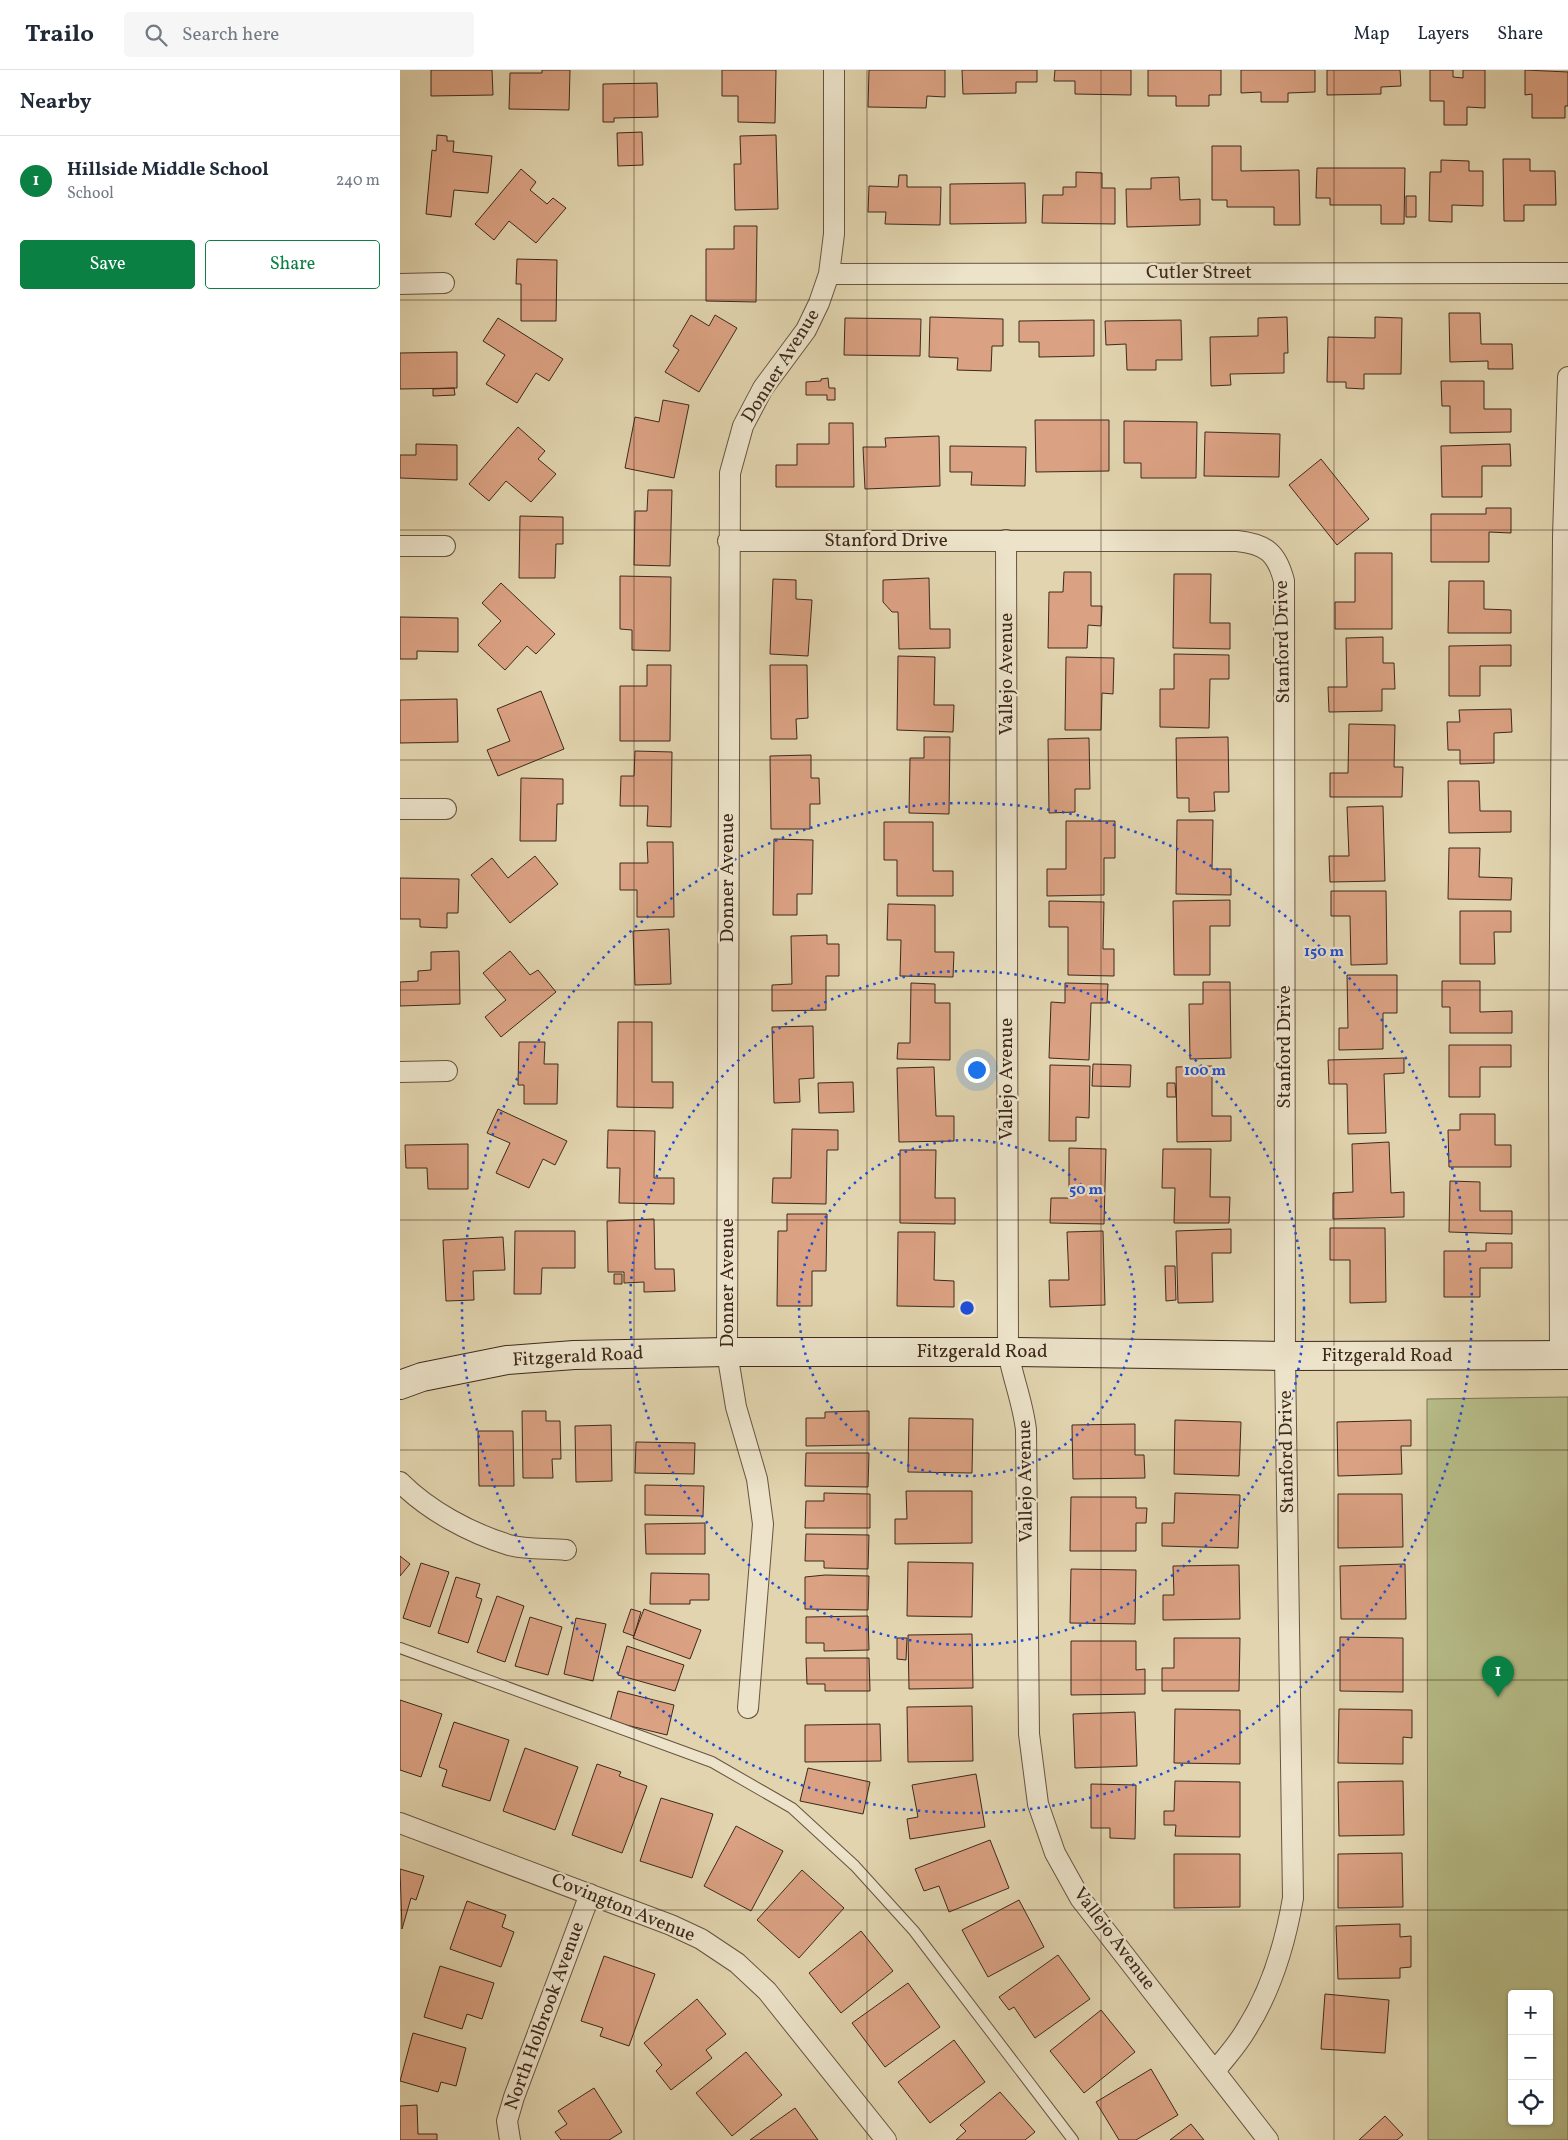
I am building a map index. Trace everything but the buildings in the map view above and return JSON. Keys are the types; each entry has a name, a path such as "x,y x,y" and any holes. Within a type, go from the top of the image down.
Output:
{"main road":[{"name":"Fitzgerald Road","path":"400,1385 422,1377 507,1360 574,1355 727,1352 1008,1352 1285,1356 1564,1355"}],"street":[{"name":"Donner Avenue","path":"748,1708 763,1524 757,1479 736,1406 727,1352 728,541 730,473 743,426 762,388 806,330 819,303 829,274 834,234 834,70"},
{"name":"Cutler Street","path":"829,274 1568,273"},
{"path":"400,284 444,283"},
{"path":"1564,1355 1565,537 1568,377"},
{"name":"Vallejo Avenue","path":"1006,540 1008,1352 1012,1377 1024,1407 1026,1430 1029,1734 1038,1804 1055,1853 1080,1898 1216,2070 1268,2140"},
{"name":"Stanford Drive","path":"728,541 1237,541 1254,543 1270,551 1280,565 1284,581 1285,1356 1294,1898 1286,1938 1269,1988 1246,2031 1216,2070"},
{"path":"400,546 445,546"},
{"path":"400,809 446,809"},
{"path":"400,1072 446,1072"},
{"path":"400,1482 437,1512 475,1532 510,1546 566,1550"},
{"name":"Covington Avenue","path":"400,1823 671,1924 701,1939 737,1963 767,1991 886,2140"},
{"name":"North Holbrook Avenue","path":"510,2140 507,2121 514,2098 590,1894"}],"lane":[{"path":"400,1648 712,1762 792,1808 855,1866 914,1931 1073,2140"}],"green space":[{"path":"1568,1397 1568,2140 1428,2140 1427,1399"}],"place":[{"name":"Hillside Middle School","path":"1498,1697"}]}
